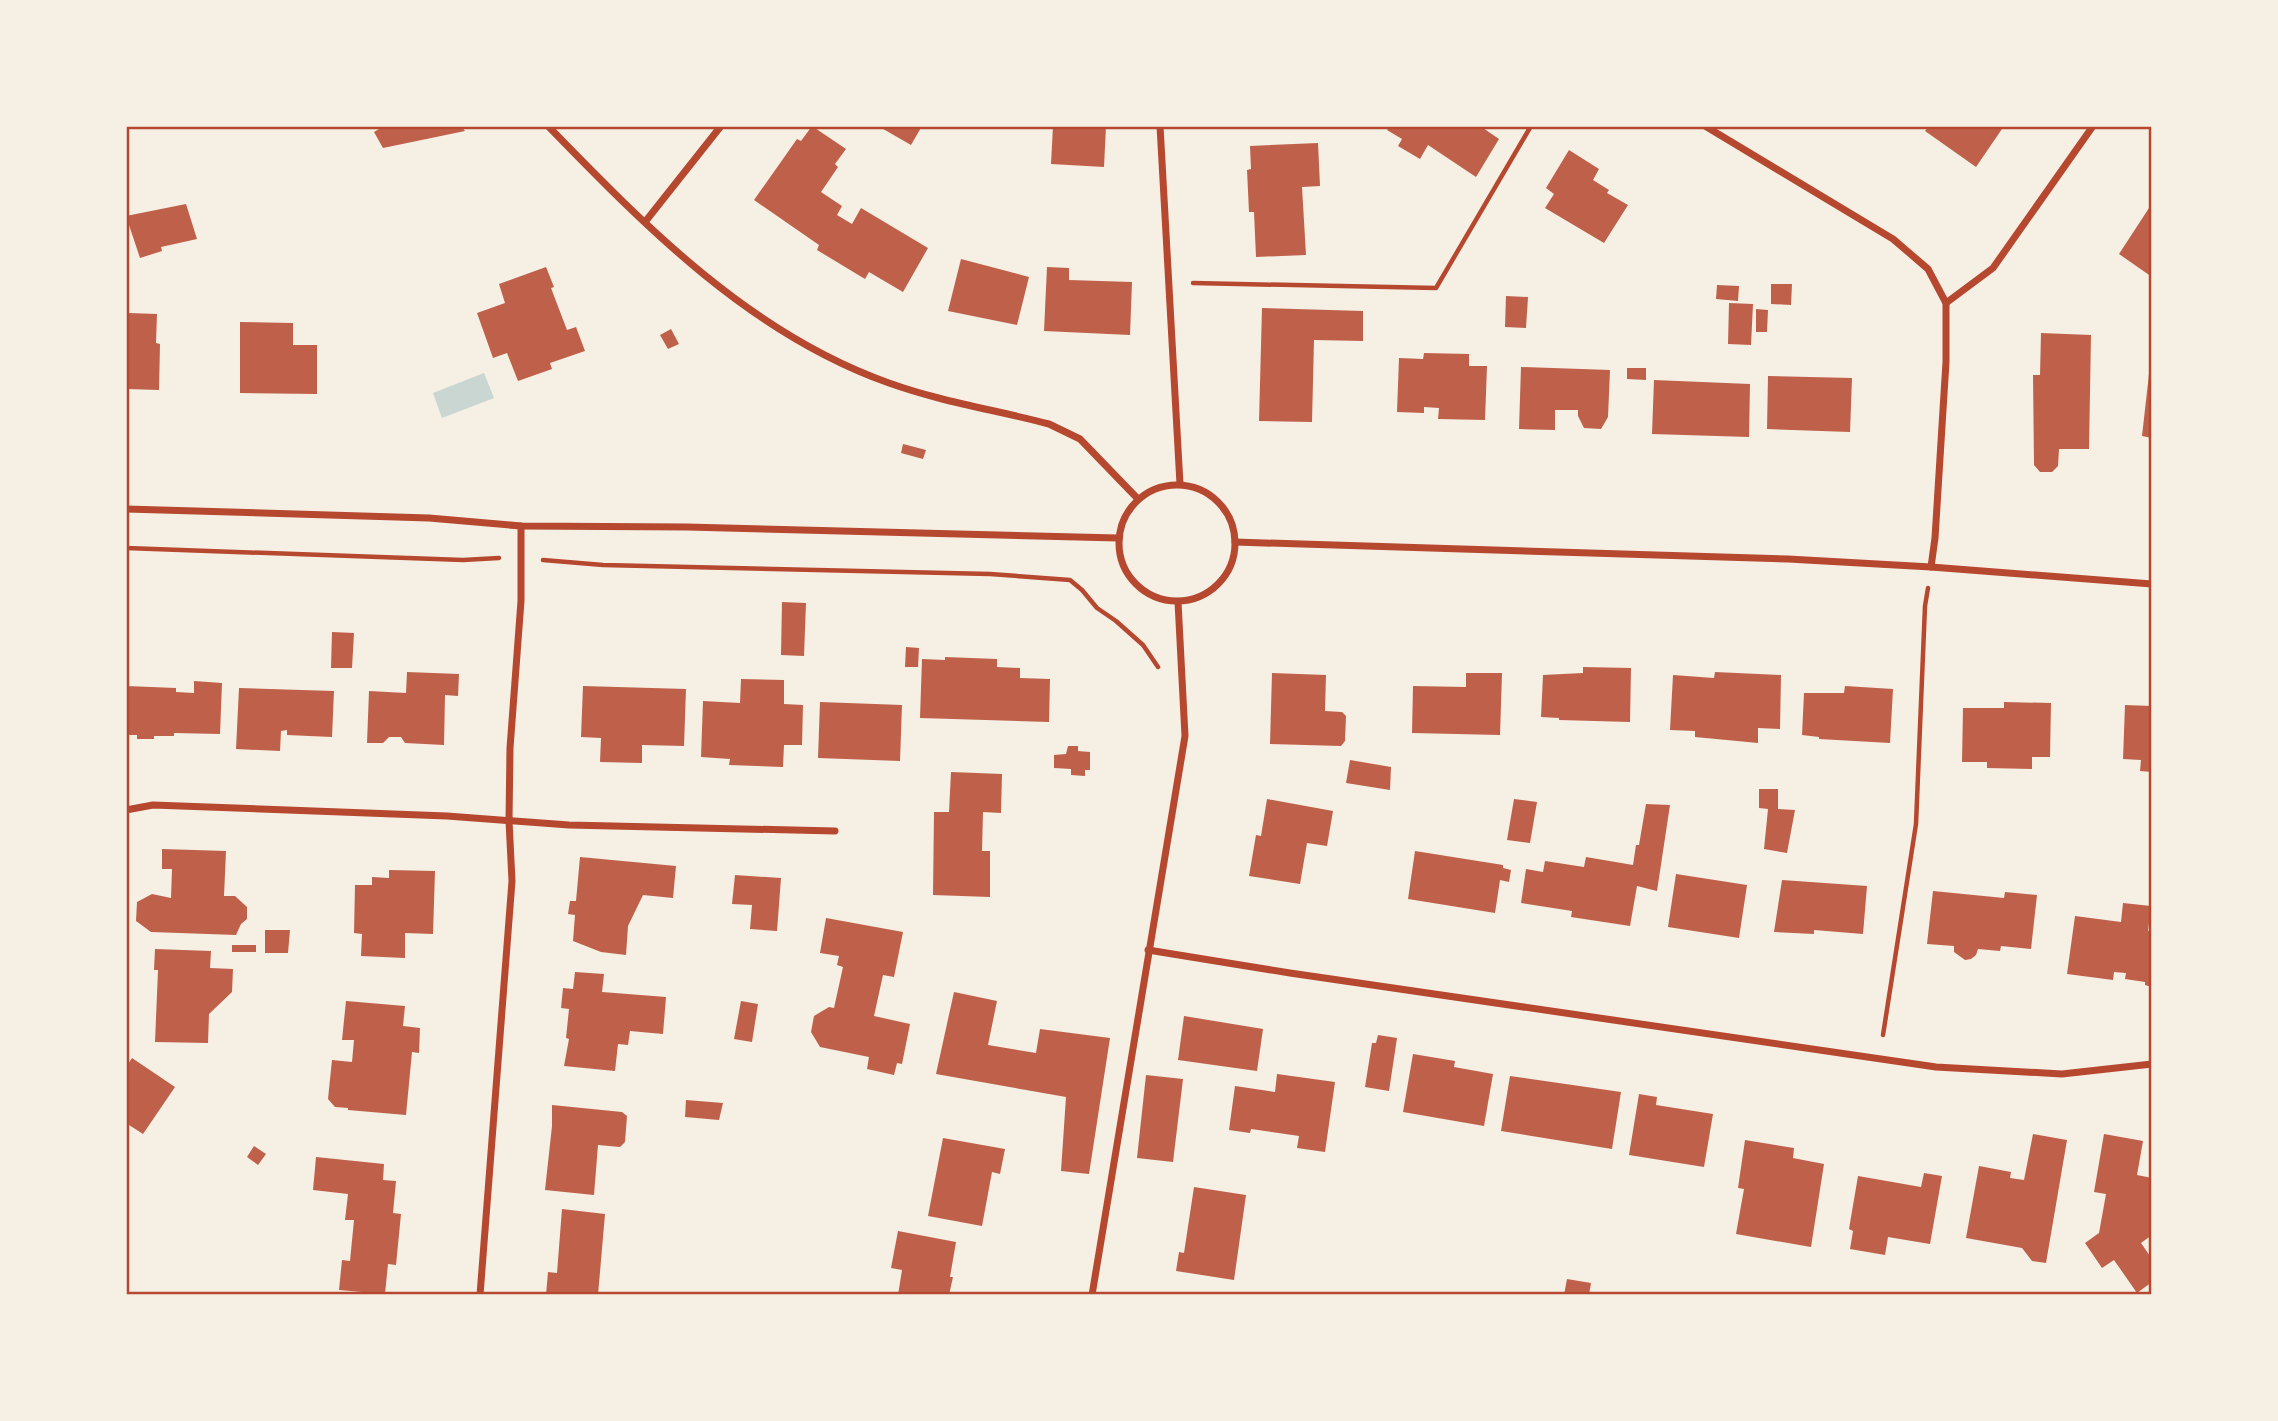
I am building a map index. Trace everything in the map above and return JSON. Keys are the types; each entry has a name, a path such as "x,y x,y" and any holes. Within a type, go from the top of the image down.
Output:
{"street":[{"path":"548,126 645,222 720,289 799,342 888,383 938,399 1049,424 1065,431 1080,439 1138,499"},
{"path":"645,222 722,126"},
{"path":"1160,126 1180,484"},
{"path":"1705,126 1893,239 1928,269 1946,303 1946,362 1931,566"},
{"path":"1946,303 1993,268 2093,126"},
{"path":"1180,484 1200,489 1217,500 1230,516 1235,542 1234,561 1222,582 1202,597 1178,602 1154,597 1134,583 1121,562 1118,538 1125,516 1138,499 1151,490 1180,484"},
{"path":"126,509 429,518 522,526 687,527 1118,538"},
{"path":"480,1295 512,881 510,748 521,601 522,526"},
{"path":"1235,542 1788,559 1931,566 2152,584"},
{"path":"1092,1295 1185,736 1178,602"},
{"path":"126,810 153,805 447,816 569,825 835,831"},
{"path":"1148,950 1936,1067 2062,1074 2152,1064"}],"path":[{"path":"1168,282 1436,288 1531,126"},
{"path":"126,548 463,560 521,559 603,565 990,574 1070,580 1097,608 1143,645 1155,666 1182,679"},
{"path":"1880,1059 1916,824 1924,606 1931,566"}],"shaded area":[{"path":"484,373 494,398 442,418 433,393"}],"building":[{"path":"384,126 461,126 465,131 383,148 374,132"},
{"path":"812,126 846,149 835,164 838,167 821,192 842,206 837,215 852,224 861,208 928,248 903,292 869,272 865,279 817,250 819,245 754,200 797,139 801,141"},
{"path":"878,126 922,126 911,145"},
{"path":"1053,126 1106,126 1104,167 1051,164"},
{"path":"1390,126 1484,126 1483,128 1499,139 1476,177 1428,145 1420,159 1398,146 1402,139 1387,130"},
{"path":"1929,126 2004,126 1976,167 1925,131"},
{"path":"1318,143 1320,186 1302,187 1306,255 1256,257 1254,212 1249,212 1247,170 1251,169 1250,146"},
{"path":"1569,150 1599,169 1593,180 1609,190 1607,193 1628,205 1604,243 1545,208 1554,194 1546,188"},
{"path":"186,204 197,239 161,247 162,251 140,258 126,216"},
{"path":"2149,208 2152,211 2152,277 2119,254"},
{"path":"961,259 1029,277 1017,325 948,311"},
{"path":"546,267 567,330 576,327 585,351 550,363 552,369 518,381 507,353 493,358 477,313 505,303 499,284"},
{"path":"1047,267 1069,268 1069,280 1132,282 1130,335 1044,331"},
{"path":"1771,284 1792,284 1791,305 1771,304"},
{"path":"1717,285 1739,286 1738,301 1716,299"},
{"path":"1506,296 1528,297 1526,328 1505,327"},
{"path":"126,302 129,302 129,313 157,314 156,343 160,344 159,390 126,389"},
{"path":"1729,303 1753,304 1751,345 1728,344"},
{"path":"1262,308 1363,311 1363,341 1314,340 1312,422 1259,421"},
{"path":"1756,309 1768,310 1767,332 1756,332"},
{"path":"240,322 293,323 293,345 317,345 317,394 240,393"},
{"path":"671,329 679,344 668,349 660,335"},
{"path":"2041,333 2091,335 2089,449 2059,449 2058,466 2052,472 2040,472 2034,465 2033,375 2040,375"},
{"path":"1424,353 1469,354 1469,366 1487,366 1485,420 1438,419 1439,408 1424,407 1424,413 1397,412 1399,358 1423,359"},
{"path":"2152,365 2152,438 2142,436"},
{"path":"1521,367 1610,370 1608,417 1601,429 1584,428 1578,410 1555,410 1555,430 1519,429"},
{"path":"1627,368 1646,368 1646,380 1627,379"},
{"path":"1768,376 1852,378 1850,432 1767,429"},
{"path":"1654,380 1750,384 1749,437 1652,434"},
{"path":"903,444 926,450 923,459 901,453"},
{"path":"782,602 806,603 804,656 781,655"},
{"path":"332,632 354,633 352,668 331,668"},
{"path":"906,647 919,648 918,667 905,667"},
{"path":"945,657 997,659 997,667 1020,668 1020,678 1050,679 1049,722 920,718 922,659 945,660"},
{"path":"1583,667 1631,668 1630,722 1541,717 1543,675 1583,673"},
{"path":"407,672 459,674 458,696 445,695 444,745 405,743 401,737 389,737 383,743 367,743 369,691 406,693"},
{"path":"1715,672 1781,675 1780,729 1758,728 1758,743 1695,737 1695,731 1670,730 1673,675 1714,678"},
{"path":"1272,673 1326,675 1325,711 1342,712 1346,716 1345,741 1341,746 1270,744"},
{"path":"1466,673 1502,673 1500,735 1412,733 1413,686 1466,687"},
{"path":"741,679 784,680 784,704 803,705 802,745 784,745 783,767 729,765 730,759 701,757 703,701 740,703"},
{"path":"194,681 222,683 220,734 174,733 174,736 154,736 154,739 137,739 137,735 126,735 126,686 176,688 176,692 194,693"},
{"path":"583,686 686,689 684,746 642,745 642,763 600,762 601,738 581,737"},
{"path":"1845,686 1893,689 1890,743 1819,739 1802,735 1804,693 1844,693"},
{"path":"239,688 334,691 332,737 287,735 287,730 281,731 280,751 236,749"},
{"path":"820,702 902,705 900,761 818,758"},
{"path":"2004,702 2051,703 2050,757 2032,757 2032,769 1987,768 1987,762 1962,762 1963,708 2004,708"},
{"path":"2125,705 2152,706 2152,772 2140,771 2141,760 2123,759"},
{"path":"1068,746 1078,746 1078,751 1090,752 1090,770 1085,770 1085,776 1071,775 1071,769 1054,768 1054,755 1066,754"},
{"path":"1350,760 1391,767 1390,790 1346,783"},
{"path":"951,772 1002,774 1001,813 983,812 982,851 990,851 990,897 933,895 934,812 949,812"},
{"path":"1759,789 1778,789 1778,809 1795,810 1787,853 1764,849 1768,809 1759,808"},
{"path":"1267,799 1333,811 1327,846 1307,843 1300,884 1249,876 1256,835 1261,836"},
{"path":"1514,799 1537,802 1530,843 1507,840"},
{"path":"1646,804 1670,805 1657,891 1637,886 1630,926 1571,917 1572,911 1521,903 1526,869 1543,872 1545,861 1584,867 1586,857 1633,865"},
{"path":"162,849 226,851 224,896 235,896 247,907 247,919 241,924 236,935 151,932 136,921 137,902 152,894 171,898 172,869 162,869"},
{"path":"1415,851 1503,865 1503,868 1511,870 1509,882 1500,880 1495,913 1408,899"},
{"path":"580,857 676,866 673,898 643,895 628,926 626,955 601,952 573,941 575,915 568,914 570,901 576,901"},
{"path":"389,870 435,871 433,934 405,933 405,958 361,956 362,934 354,933 355,885 372,885 372,877 389,878"},
{"path":"1676,874 1747,885 1739,938 1668,927"},
{"path":"735,875 781,878 777,931 750,929 752,905 732,904"},
{"path":"1782,880 1867,886 1863,934 1814,930 1814,934 1774,932"},
{"path":"1933,891 2004,898 2005,892 2037,895 2031,949 2001,946 2000,951 1978,949 1976,955 1965,960 1954,952 1954,946 1927,944"},
{"path":"2123,903 2151,906 2148,931 2152,931 2152,987 2145,985 2145,982 2125,979 2126,973 2114,972 2113,980 2067,974 2075,916 2121,922"},
{"path":"826,918 903,932 894,977 883,975 874,1016 910,1024 902,1064 897,1063 894,1075 867,1069 869,1057 820,1047 811,1032 814,1016 829,1007 834,1008 843,967 837,965 839,956 820,953"},
{"path":"265,930 290,930 288,953 265,953"},
{"path":"232,945 256,945 256,952 232,952"},
{"path":"155,949 211,951 210,968 233,969 232,992 209,1014 208,1043 155,1042 158,970 154,970"},
{"path":"575,972 604,974 602,992 666,997 663,1034 630,1031 628,1045 618,1044 615,1071 564,1066 569,1039 566,1038 569,1009 561,1008 563,988 573,989"},
{"path":"954,992 997,1001 988,1045 1036,1053 1040,1029 1110,1038 1089,1174 1061,1171 1066,1097 936,1074"},
{"path":"346,1001 405,1006 403,1026 420,1028 419,1053 412,1052 406,1115 348,1110 335,1107 328,1099 332,1060 352,1062 354,1040 342,1040"},
{"path":"741,1001 758,1004 752,1042 734,1039"},
{"path":"1184,1016 1263,1029 1257,1071 1178,1060"},
{"path":"1378,1035 1397,1038 1389,1091 1365,1087 1372,1043 1376,1043"},
{"path":"1413,1054 1455,1061 1454,1067 1493,1074 1484,1126 1403,1112"},
{"path":"132,1058 175,1087 143,1134 129,1125 126,1129 126,1067"},
{"path":"1277,1074 1335,1082 1325,1152 1297,1148 1299,1136 1251,1129 1250,1133 1229,1130 1235,1086 1275,1092"},
{"path":"1146,1075 1183,1079 1173,1162 1137,1158"},
{"path":"1510,1076 1621,1092 1612,1149 1501,1131"},
{"path":"1639,1094 1657,1097 1656,1105 1713,1114 1704,1167 1629,1155"},
{"path":"686,1100 723,1103 719,1120 685,1117"},
{"path":"552,1105 622,1112 627,1116 625,1142 620,1147 598,1145 594,1195 545,1190"},
{"path":"2033,1134 2067,1140 2046,1263 2032,1261 2022,1248 1966,1238 1979,1166 2011,1172 2010,1178 2024,1180"},
{"path":"2104,1134 2143,1141 2137,1175 2152,1178 2152,1235 2141,1243 2152,1259 2152,1282 2137,1293 2114,1260 2102,1268 2085,1243 2099,1233 2106,1194 2094,1192"},
{"path":"943,1138 1005,1149 1000,1174 992,1172 982,1226 928,1216"},
{"path":"1745,1140 1794,1148 1793,1158 1824,1164 1811,1247 1736,1234 1744,1189 1738,1188"},
{"path":"254,1146 266,1154 258,1165 247,1157"},
{"path":"316,1157 384,1164 383,1180 396,1181 393,1213 401,1214 396,1265 388,1264 385,1294 339,1290 342,1260 350,1261 354,1220 345,1220 348,1194 313,1190"},
{"path":"1924,1173 1942,1176 1930,1244 1888,1237 1885,1255 1850,1249 1853,1231 1849,1229 1858,1176 1921,1187"},
{"path":"1194,1187 1246,1195 1234,1280 1176,1271 1179,1252 1184,1253"},
{"path":"562,1209 605,1214 598,1295 546,1295 548,1272 557,1273"},
{"path":"898,1231 956,1242 949,1295 898,1295 902,1270 891,1268"},
{"path":"1567,1279 1591,1283 1589,1295 1564,1295"}]}
